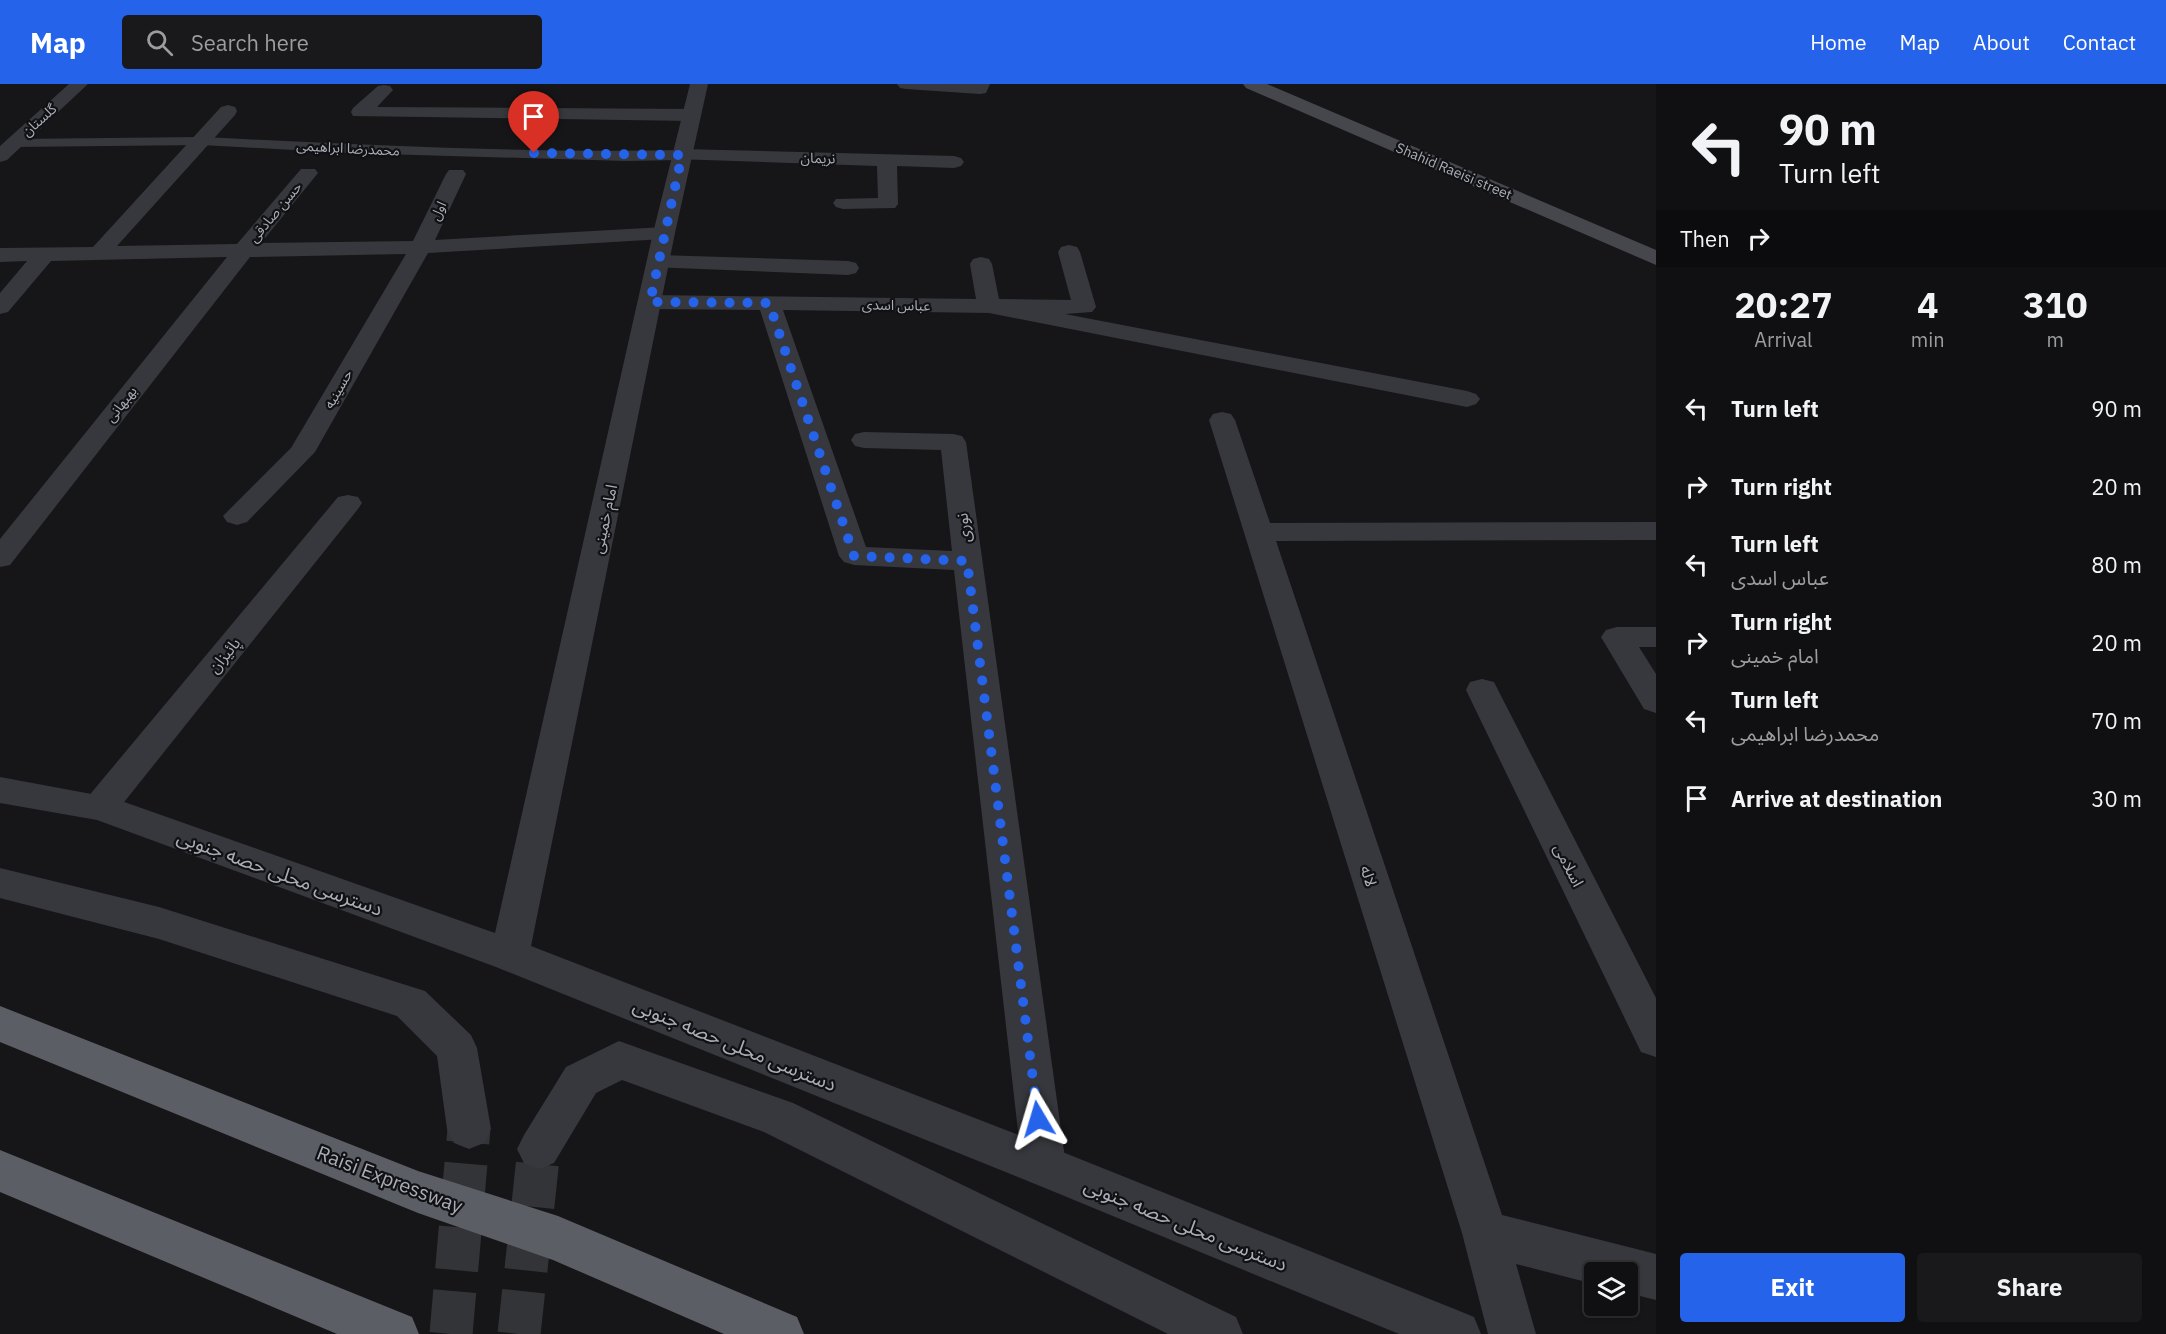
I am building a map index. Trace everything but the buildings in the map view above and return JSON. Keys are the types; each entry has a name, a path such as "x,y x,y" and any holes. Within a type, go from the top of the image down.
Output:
{"highway":[{"name":"Raisi Expressway","path":"0,1024 418,1192 558,1239 780,1334"},
{"path":"0,1171 395,1334"}],"main road":[{"name":"Shahid Raeisi street","path":"1252,84 1656,258"},
{"name":"Shahid Raeisi street","path":"1290,84 1656,239"}],"street":[{"name":"گلستان","path":"0,156 79,84"},
{"name":"امام خمینی","path":"510,955 664,233 699,84"},
{"path":"905,93 914,84 980,89 981,84"},
{"path":"384,90 360,112 692,115"},
{"path":"98,254 228,111"},
{"name":"نریمان","path":"682,155 954,162"},
{"path":"843,203 888,204 887,160"},
{"name":"حسن صادقی","path":"243,251 308,173"},
{"name":"اول","path":"421,247 456,174"},
{"path":"0,255 471,246 664,233"},
{"name":"حسینیه","path":"237,516 302,452 421,247"},
{"name":"بهبهانی","path":"0,558 243,251"},
{"name":"عباس اسدی","path":"650,302 1084,307 1069,252"},
{"path":"0,307 44,255"},
{"path":"658,262 848,268"},
{"path":"981,264 989,306 1467,399"},
{"path":"769,303 854,556 967,561"},
{"name":"لاله","path":"1222,420 1485,1233 1512,1334"},
{"name":"نوری","path":"864,440 952,442 1044,1166"},
{"name":"پائیزان","path":"100,807 348,503"},
{"path":"1258,532 1656,531"},
{"path":"1656,637 1617,637 1656,701"},
{"name":"اسلامی","path":"1482,690 1656,1039"},
{"name":"دسترسی محلی حصه جنوبی","path":"0,790 100,807 510,955 1044,1166 1457,1334"},
{"path":"0,884 159,923 411,1003 456,1048 469,1129"},
{"path":"539,1149 581,1080 619,1060 778,1117 1219,1334"},
{"path":"1485,1233 1656,1277"}],"lane":[{"name":"محمدرضا ابراهیمی","path":"14,143 202,141 348,149 626,156 682,155"}],"tunnel":[{"path":"451,1334 469,1129"},
{"path":"519,1334 539,1149"}],"route":[{"path":"534,153 682,155 650,302 769,303 854,556 967,561 1038,1119"}]}
